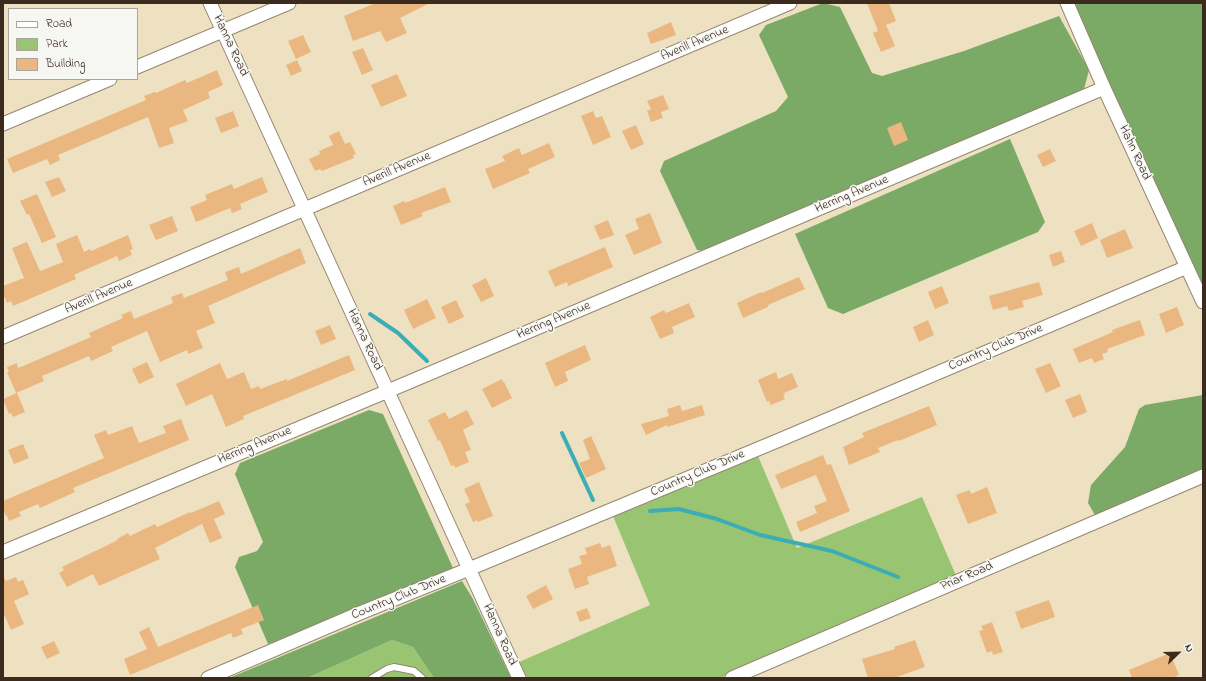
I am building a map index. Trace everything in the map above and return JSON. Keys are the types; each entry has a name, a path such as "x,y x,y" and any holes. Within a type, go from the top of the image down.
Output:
{"street":[{"name":"Hanna Road","path":"210,3 519,678"},
{"path":"138,67 289,3"},
{"name":"Averill Avenue","path":"3,337 790,3"},
{"name":"Hahn Road","path":"1067,3 1104,88 1203,302"},
{"path":"3,124 108,80"},
{"name":"Herring Avenue","path":"3,552 1104,88"},
{"name":"Country Club Drive","path":"208,678 1187,267"},
{"name":"Priar Road","path":"732,678 1203,476"}],"lane":[{"path":"372,678 387,669 394,667 414,672 422,678"}],"green space":[{"path":"823,3 840,7 872,73 882,76 964,51 1059,16 1089,70 1083,93 707,252 697,250 660,171 664,161 776,111 788,97 759,35 766,25"},
{"path":"1064,3 1203,3 1203,305"},
{"path":"1010,139 1045,222 1038,232 843,314 828,308 795,234"},
{"path":"1203,395 1203,469 1096,517 1088,503 1091,485 1125,447 1139,409 1145,405"},
{"path":"369,410 383,414 453,568 289,637 268,644 235,567 239,557 257,551 263,542 235,474 240,463"},
{"path":"758,456 797,548 922,497 958,580 720,678 527,678 519,662 650,605 613,516"},
{"path":"462,581 473,599 511,678 434,678 413,647 392,640 307,678 229,678"},
{"path":"392,640 413,647 434,678 307,678"}],"building":[{"path":"376,3 430,3 400,18 407,33 386,42 380,31 353,41 344,16"},
{"path":"867,3 889,3 896,21 886,25 895,46 881,52 873,33 878,31"},
{"path":"671,22 676,35 651,44 647,33"},
{"path":"303,35 311,52 296,59 288,41"},
{"path":"363,48 373,70 362,75 352,52"},
{"path":"297,60 302,71 291,76 286,65"},
{"path":"217,70 223,85 208,92 210,98 183,110 188,121 169,128 174,143 159,148 148,117 58,155 60,160 50,165 47,159 13,173 7,159 146,100 144,96 155,92 156,93 185,80 187,83"},
{"path":"397,74 407,96 381,107 371,85"},
{"path":"663,95 669,109 661,112 663,118 651,122 647,111 651,109 647,101"},
{"path":"233,111 239,126 221,133 215,118"},
{"path":"593,111 596,118 602,116 611,137 593,145 581,116"},
{"path":"901,122 908,140 894,146 887,128"},
{"path":"636,125 644,144 631,150 622,131"},
{"path":"339,131 345,144 350,142 356,154 353,155 354,158 322,171 320,169 315,171 309,159 320,154 319,151 333,145 329,136"},
{"path":"549,143 555,157 528,169 530,173 493,189 485,169 505,161 502,156 519,148 522,155"},
{"path":"1050,149 1056,161 1043,167 1037,155"},
{"path":"59,177 66,191 52,197 45,182"},
{"path":"262,177 268,192 240,204 242,209 232,213 230,208 196,222 190,207 207,200 205,195 232,184 234,189"},
{"path":"445,187 451,202 421,213 423,216 401,225 393,206 404,201 405,203"},
{"path":"37,194 56,237 42,243 29,214 27,215 20,201"},
{"path":"650,213 662,243 634,255 625,235 639,229 635,219"},
{"path":"172,216 178,231 156,240 149,225"},
{"path":"608,220 614,235 600,240 594,226"},
{"path":"1092,223 1098,238 1081,246 1074,231"},
{"path":"1125,229 1133,248 1107,258 1100,240"},
{"path":"77,235 84,252 90,249 91,251 128,235 133,249 130,250 132,255 119,261 117,256 74,275 76,279 13,306 11,301 7,303 3,294 3,286 24,278 12,248 27,242 40,271 63,262 56,244"},
{"path":"605,247 613,267 568,286 567,282 555,287 548,271"},
{"path":"300,248 306,263 208,306 215,323 196,331 203,348 188,354 187,350 160,362 147,331 111,347 113,351 91,361 89,356 42,376 44,381 16,393 7,372 9,372 7,367 17,363 18,368 91,337 89,333 123,318 121,315 131,311 134,319 173,303 171,297 182,293 184,298 228,280 225,272 239,267 241,274"},
{"path":"1061,251 1065,262 1053,267 1049,255"},
{"path":"799,277 805,289 743,318 737,303"},
{"path":"486,278 494,296 481,302 472,285"},
{"path":"1039,282 1043,295 1022,301 1024,307 1009,311 1007,306 993,310 989,296"},
{"path":"942,286 949,303 935,309 928,292"},
{"path":"427,299 436,318 413,329 404,310"},
{"path":"456,300 464,317 449,324 441,307"},
{"path":"689,303 695,317 672,327 674,333 660,339 650,317 664,310 666,313"},
{"path":"1177,307 1184,325 1166,333 1159,314"},
{"path":"928,320 934,335 919,342 913,327"},
{"path":"1140,320 1145,335 1107,349 1108,352 1102,354 1104,359 1094,363 1092,358 1079,363 1073,349 1113,332 1112,330"},
{"path":"330,325 336,339 321,345 315,331"},
{"path":"585,345 591,360 565,372 568,381 555,387 545,363"},
{"path":"349,355 355,370 243,416 244,419 226,427 212,394 186,406 176,384 220,363 227,379 244,372 251,389 259,386 260,389 287,379 287,381"},
{"path":"147,362 154,377 139,384 132,369"},
{"path":"1050,363 1061,386 1046,393 1035,369"},
{"path":"776,372 778,379 792,373 798,387 784,393 785,395 783,395 785,399 771,405 769,401 767,402 758,380"},
{"path":"502,379 512,398 492,408 482,389"},
{"path":"17,393 25,412 13,417 11,413 9,414 3,399"},
{"path":"1080,394 1087,412 1073,418 1065,400"},
{"path":"680,405 682,411 702,405 705,415 667,427 667,425 646,435 641,424 669,416 667,409"},
{"path":"929,406 937,425 878,448 880,452 849,465 843,447 864,437 862,433"},
{"path":"467,410 474,424 463,430 471,450 465,452 469,462 455,468 454,465 451,466 440,440 438,441 428,420 445,412 449,419"},
{"path":"181,419 189,440 73,488 75,492 40,508 38,504 19,512 21,516 9,521 6,516 3,509 3,501 104,458 94,435 106,430 108,435 132,426 139,443 166,433 163,426"},
{"path":"591,436 606,469 586,478 579,463 590,459 583,440"},
{"path":"23,444 29,458 14,464 8,450"},
{"path":"823,455 827,465 831,464 850,511 800,532 796,522 817,513 814,506 827,501 816,475 781,489 775,475"},
{"path":"479,482 493,516 478,522 477,520 473,522 465,504 470,502 464,489"},
{"path":"987,487 997,513 968,524 956,495 970,490 971,494"},
{"path":"219,501 225,514 214,519 222,538 210,543 202,524 155,548 160,559 99,586 93,574 67,587 59,573 64,570 62,567 118,540 117,539 128,533 130,536 155,524 157,527"},
{"path":"600,543 602,548 610,545 617,566 587,577 589,584 575,589 568,569 582,564 579,556 587,554 585,548"},
{"path":"3,575 6,581 16,577 18,582 23,580 29,594 14,601 24,624 11,630 3,612"},
{"path":"546,585 553,599 533,609 526,596"},
{"path":"1049,600 1055,617 1021,629 1015,612"},
{"path":"258,605 264,620 241,629 243,634 233,638 231,633 130,675 124,659 147,649 139,632 149,627 158,647"},
{"path":"587,608 591,618 580,622 576,612"},
{"path":"992,622 1003,652 993,655 992,651 987,653 979,631 983,630 981,626"},
{"path":"915,640 925,667 894,678 868,678 862,659 895,649 894,647"},
{"path":"54,641 60,653 47,659 41,647"},
{"path":"1170,653 1179,675 1172,678 1132,678 1129,670"}],"waterway":[{"path":"370,314 398,333 427,361"},
{"path":"562,433 593,500"},
{"path":"650,511 679,509 717,519 760,535 832,551 898,577"}]}
